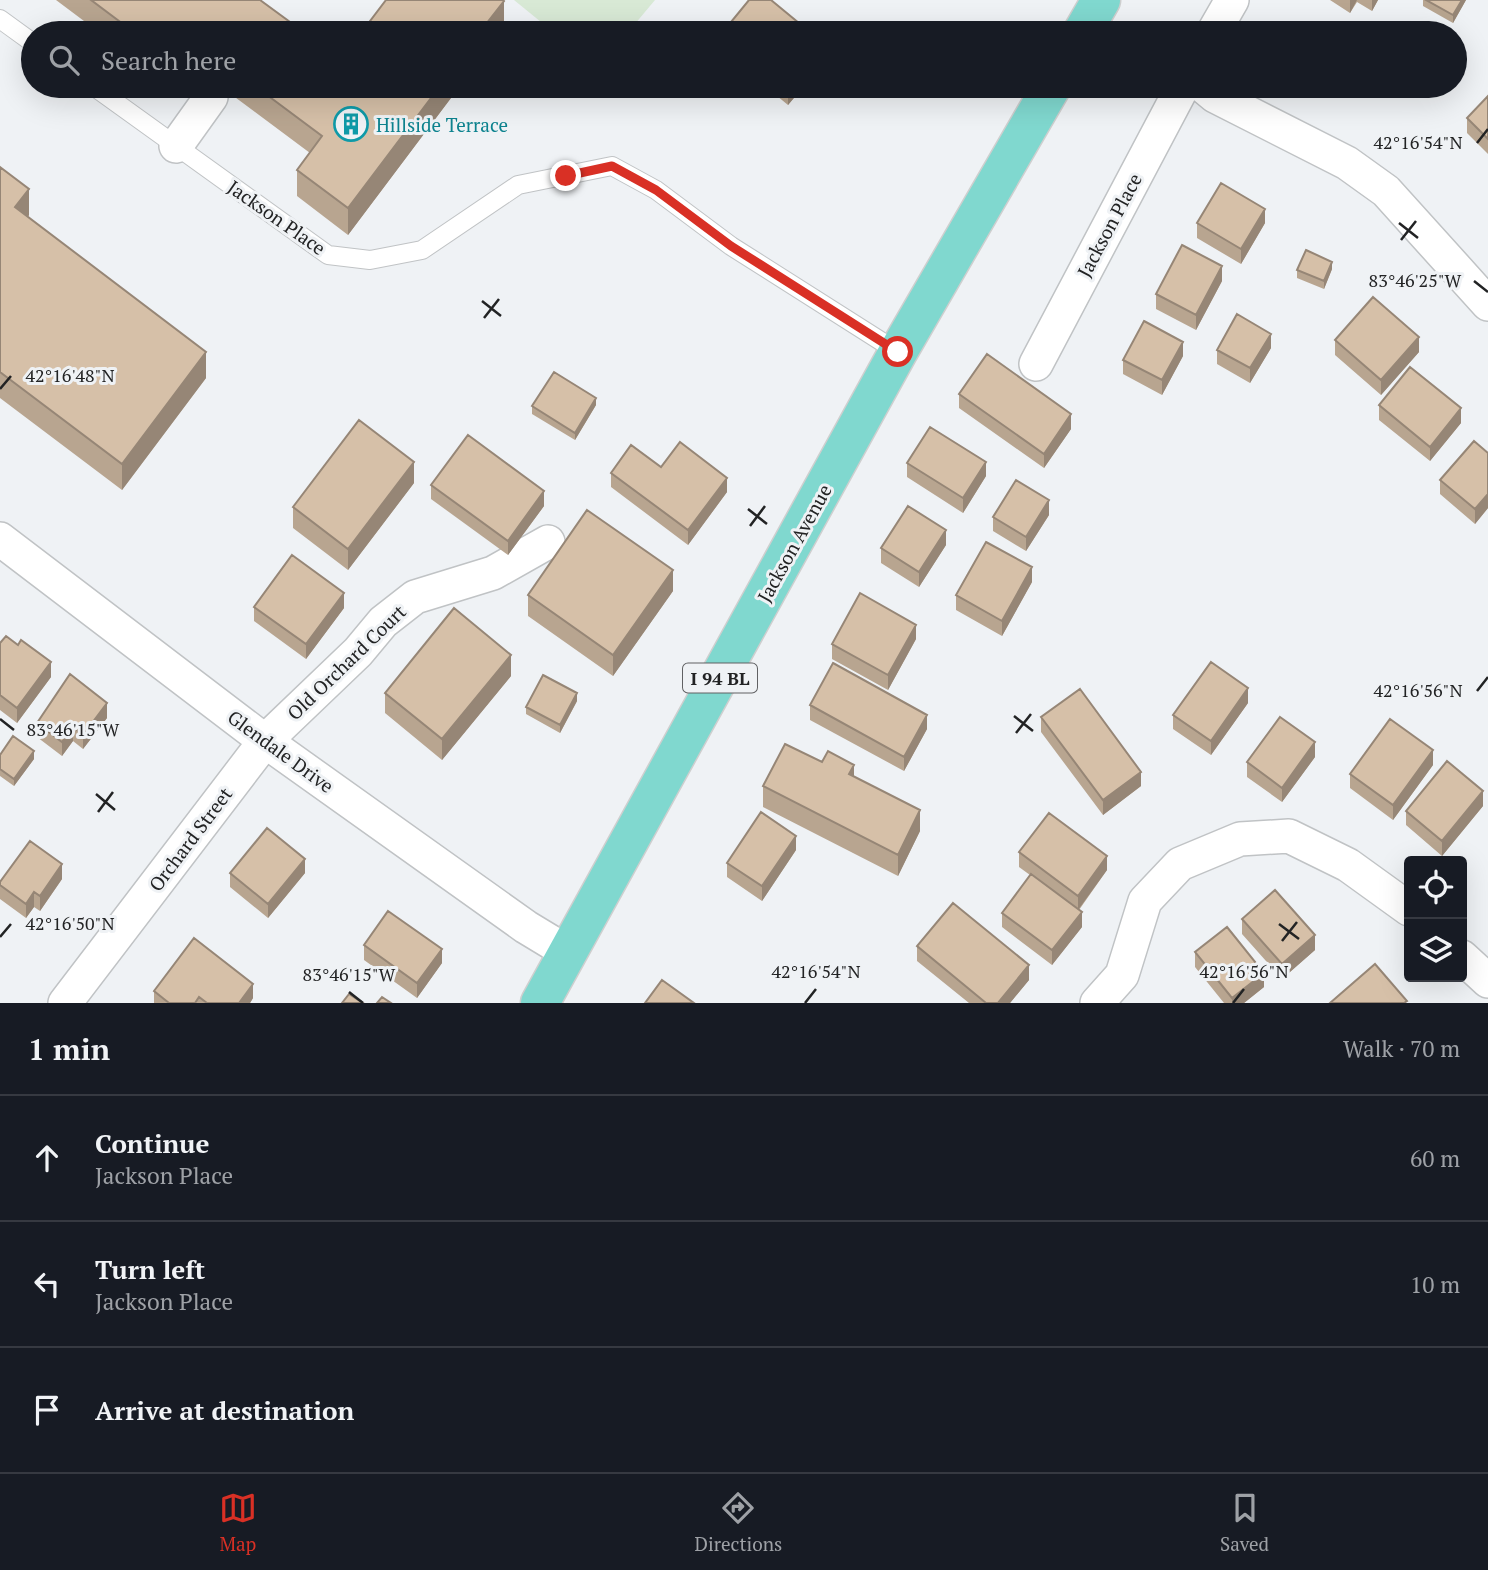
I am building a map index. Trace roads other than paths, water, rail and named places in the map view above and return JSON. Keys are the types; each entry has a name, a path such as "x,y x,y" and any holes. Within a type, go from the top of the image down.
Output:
{"main road":[{"name":"Jackson Avenue","path":"540,1003 898,352 1045,98"}],"street":[{"path":"1220,21 1232,0"},
{"path":"176,146 210,98"},
{"name":"Jackson Place","path":"1036,364 1177,98"},
{"path":"1219,98 1347,163 1386,191 1488,304"},
{"name":"Glendale Drive","path":"0,539 265,741 526,927 569,953"},
{"name":"Old Orchard Court","path":"265,741 358,652 383,622 415,597 493,573 548,542"},
{"name":"Orchard Street","path":"65,1003 265,741"},
{"path":"1097,1003 1122,975 1145,901 1180,864 1240,839 1289,836 1348,864 1404,905"},
{"path":"1467,962 1488,981"}],"lane":[{"path":"0,19 21,34"},
{"name":"Jackson Place","path":"110,98 328,255 370,260 422,250 518,186 612,166 656,190 731,246 898,352"}],"place":[{"name":"Hillside Terrace","path":"351,124"}]}
